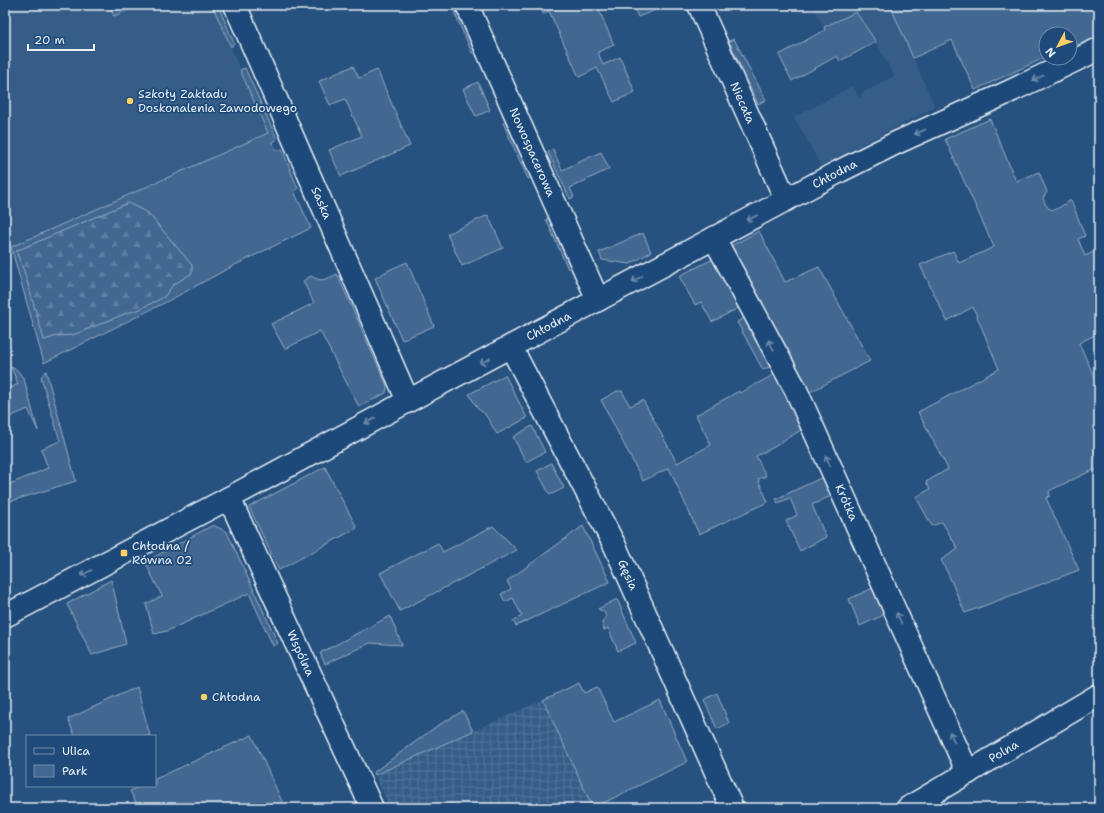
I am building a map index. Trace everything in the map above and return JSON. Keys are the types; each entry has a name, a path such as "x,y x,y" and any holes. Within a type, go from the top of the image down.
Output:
{"street":[{"name":"Saska","path":"235,5 408,401"},
{"name":"Nowospacerowa","path":"467,5 598,300"},
{"name":"Niecała","path":"699,5 786,200"},
{"name":"Chłodna","path":"5,616 786,200 896,143 1099,49"},
{"name":"Krótka","path":"714,238 796,390 968,772"},
{"name":"Gęsia","path":"511,347 615,546 732,808"},
{"name":"Wspólna","path":"228,498 372,808"},
{"name":"Polna","path":"908,808 1099,695"}],"shaded area":[{"name":"Szkoły Zakładu Doskonalenia Zawodowego","path":"5,5 212,5 268,133 11,247 5,233"},
{"path":"812,5 890,5 935,107 821,166 794,117 853,86 859,98 864,92 894,76 876,42 856,12 824,27"},
{"path":"543,700 593,808 390,808 375,775"}],"green space":[{"path":"109,5 139,5 114,16"},
{"path":"212,5 218,5 234,43 231,47"},
{"path":"451,5 455,5 476,52 472,53"},
{"path":"539,5 597,5 614,45 598,52 603,65 620,57 635,92 614,102 597,68 579,77 549,11 543,14"},
{"path":"633,5 668,5 638,17"},
{"path":"890,5 1099,5 1099,36 1078,45 1078,26 1038,26 1038,61 975,90 952,40 913,58"},
{"path":"856,12 876,42 840,61 837,56 792,81 779,55 825,30 824,27"},
{"path":"734,39 766,100 758,104 729,41"},
{"path":"353,66 359,78 377,70 410,146 341,176 329,150 362,136 345,99 330,105 319,81"},
{"path":"245,68 277,139 272,142 276,151 282,149 298,189 294,191 311,228 231,267 170,300 44,363 11,247 268,133 240,70"},
{"path":"478,82 490,110 477,116 475,115 463,89"},
{"path":"990,119 1016,181 1039,172 1047,192 1043,198 1046,205 1052,210 1071,200 1085,236 1078,239 1085,256 1098,250 1099,252 1099,333 1079,343 1099,387 1099,478 1095,469 1049,491 1050,496 1046,498 1079,570 965,613 941,560 958,549 942,522 932,526 916,497 930,489 926,482 948,469 918,412 999,369 973,307 947,321 920,265 953,251 959,263 994,247 945,139"},
{"path":"507,121 532,177 528,179 503,123"},
{"path":"553,149 562,170 601,152 609,169 570,188 574,197 570,199 548,152"},
{"path":"128,203 148,213 192,265 192,273 173,285 164,297 138,310 73,335 57,336 44,340 24,271 16,251"},
{"path":"488,215 503,248 462,266 447,234"},
{"path":"550,218 572,267 568,269 546,219"},
{"path":"759,231 785,282 819,267 870,361 806,394 730,248 731,246"},
{"path":"643,233 651,252 630,264 602,260 599,252"},
{"path":"715,258 740,307 712,322 701,302 695,305 679,276"},
{"path":"407,262 434,326 402,340 375,278"},
{"path":"337,274 387,386 386,393 359,407 320,331 285,349 271,324 314,303 303,281 311,276 321,280"},
{"path":"746,317 771,366 763,370 737,322"},
{"path":"11,367 17,370 24,379 38,431 28,409 5,419 5,414 8,412 5,405 5,391 18,384"},
{"path":"46,371 76,481 5,503 5,486 48,468 41,449 60,441 41,377"},
{"path":"775,374 803,429 776,446 756,456 766,476 758,479 768,502 699,534 669,468 643,481 601,400 617,391 622,391 630,406 643,400 677,463 711,445 696,415 739,391 740,393"},
{"path":"505,375 527,418 497,434 485,414 478,409 469,394"},
{"path":"532,426 545,452 526,462 513,437"},
{"path":"551,463 564,488 550,495 537,471"},
{"path":"325,467 357,528 279,570 249,507"},
{"path":"825,476 833,495 812,505 826,537 800,551 786,521 797,515 790,498 778,503 776,499"},
{"path":"213,525 227,532 278,643 273,646 249,593 167,631 154,634 146,604 162,596 145,562"},
{"path":"493,526 517,550 400,611 380,573 438,543 443,552"},
{"path":"583,526 610,582 516,626 513,621 522,616 513,598 505,602 501,594 511,589 507,581"},
{"path":"111,580 126,644 92,655 67,604"},
{"path":"875,587 886,614 860,626 849,599"},
{"path":"617,599 636,643 618,651 608,628 604,630 602,623 606,616 604,612 598,609"},
{"path":"390,616 402,645 370,643 325,664 320,653"},
{"path":"579,683 584,693 597,687 614,722 660,700 687,762 593,808 543,700"},
{"path":"137,687 150,735 75,735 68,719"},
{"path":"717,693 729,723 717,729 704,700"},
{"path":"463,711 473,731 375,775 374,772 437,726"},
{"path":"252,735 285,808 127,808 136,803 130,791 139,787 156,787 156,779"}],"place":[{"name":"Szkoły Zakładu Doskonalenia Zawodowego","path":"130,101"},
{"name":"Chłodna / Równa 02","path":"124,553"},
{"name":"Chłodna","path":"204,697"}]}
